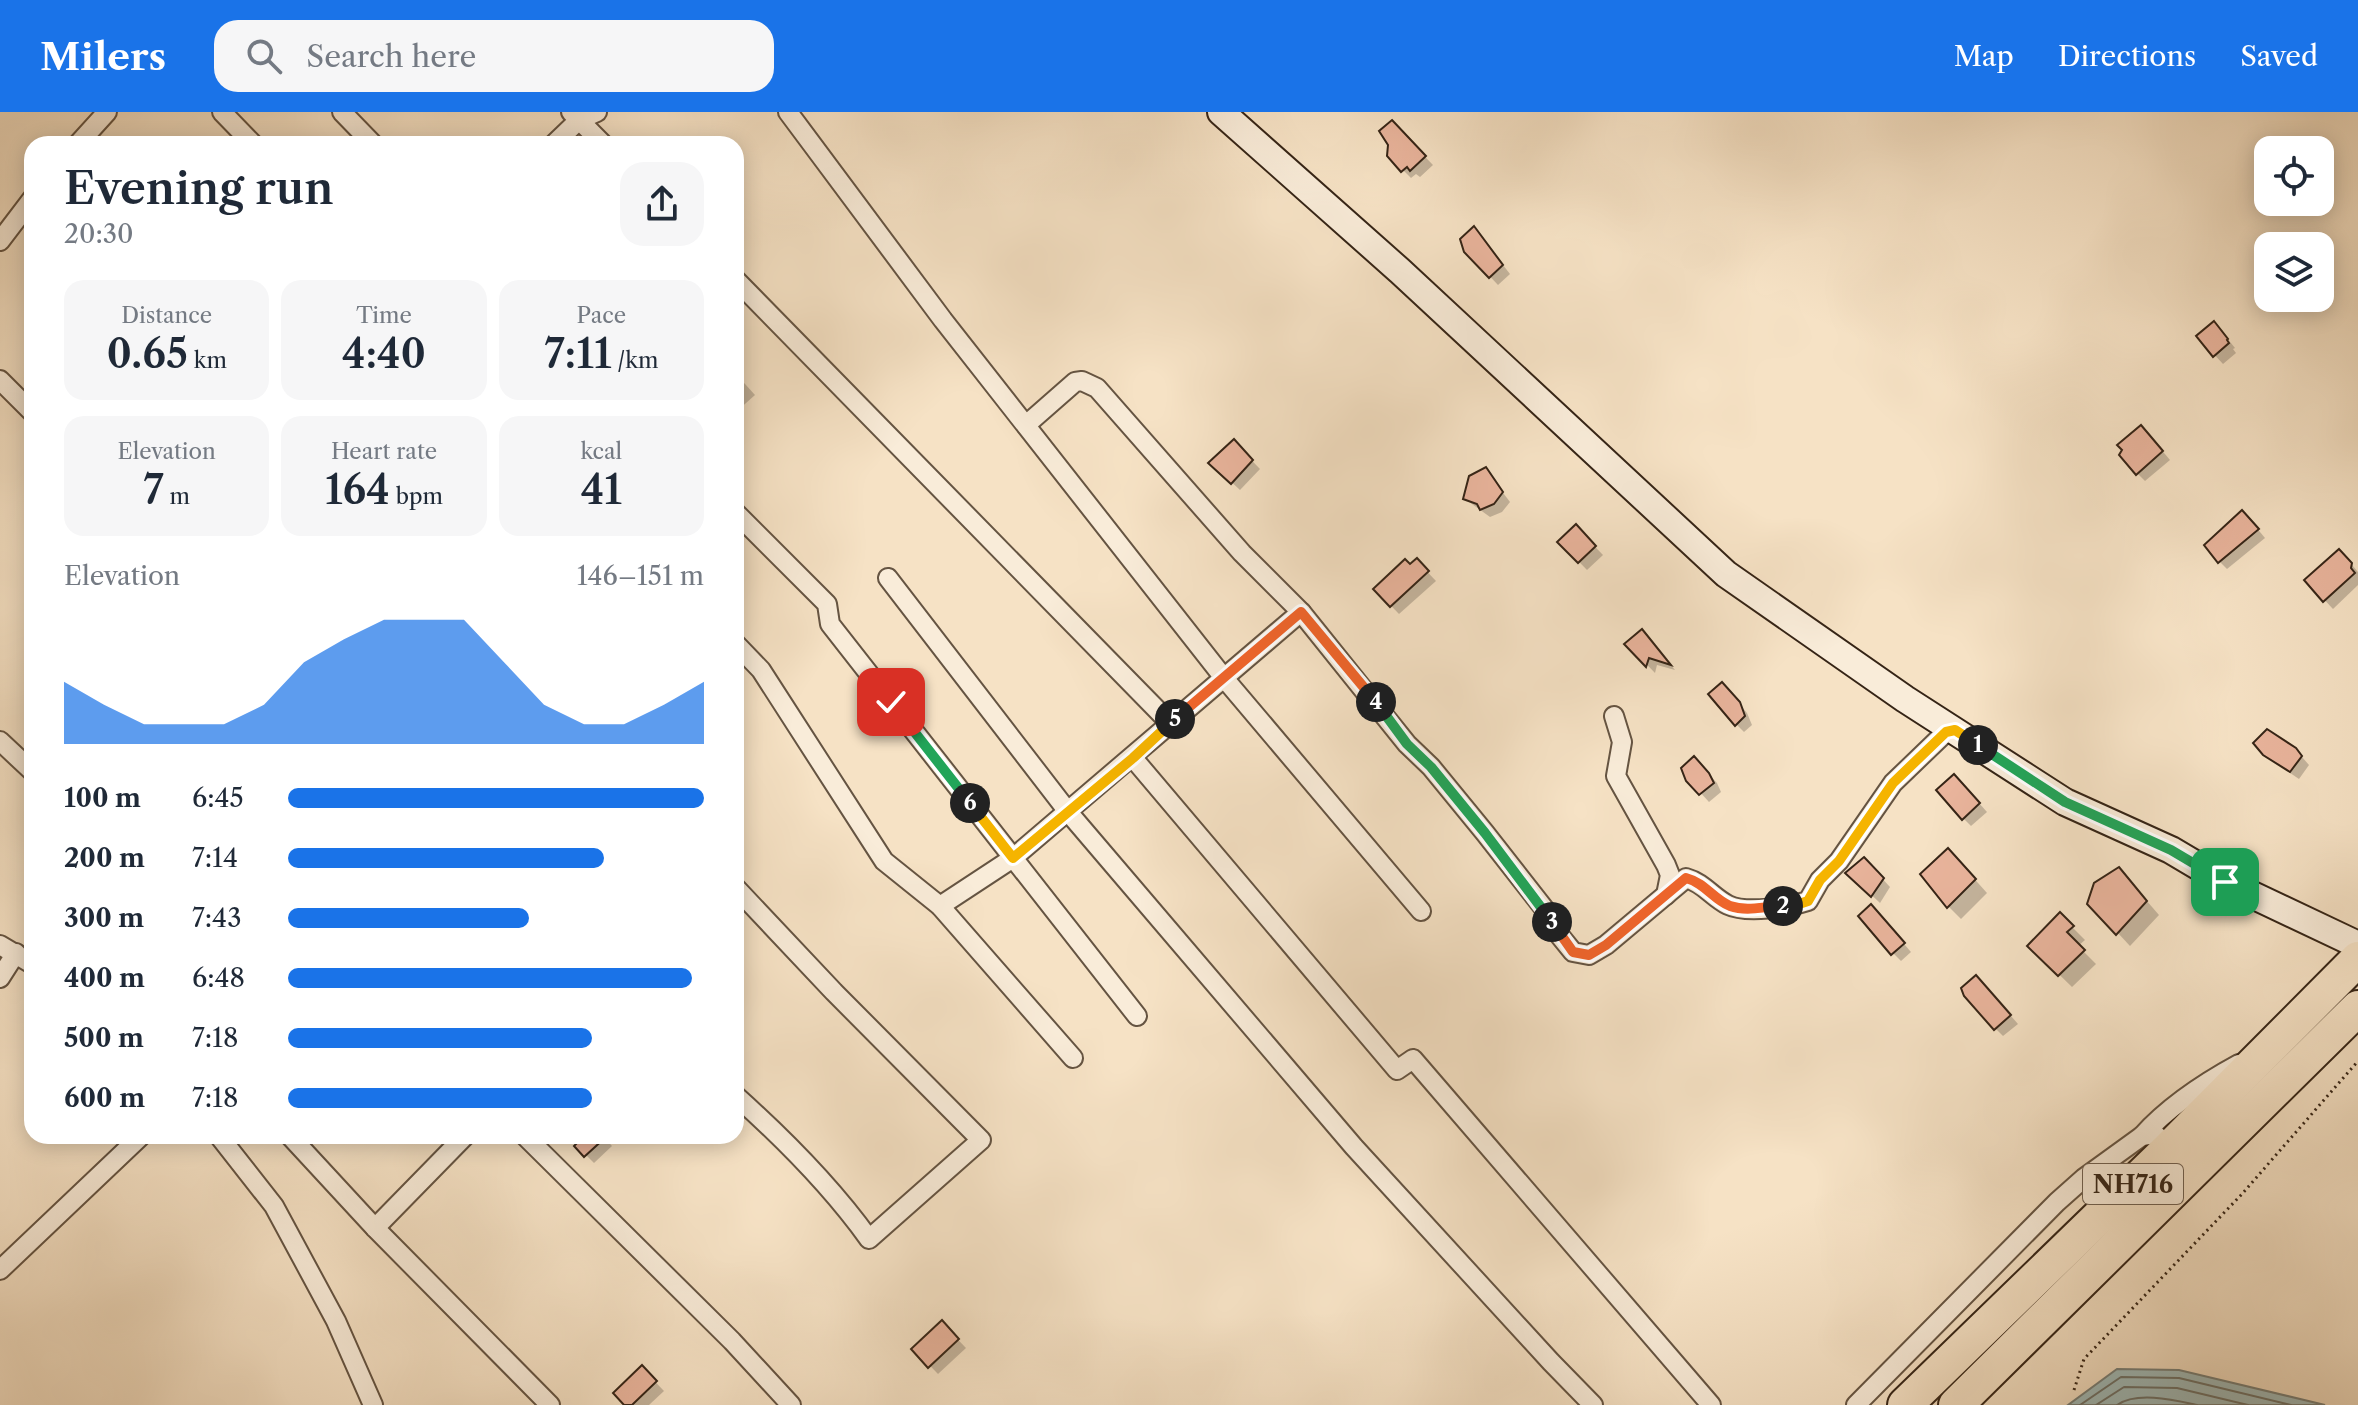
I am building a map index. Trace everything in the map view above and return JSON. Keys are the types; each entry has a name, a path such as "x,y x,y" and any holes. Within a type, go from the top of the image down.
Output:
{"highway":[{"name":"NH716","path":"1905,1405 2156,1142 2254,1061 2358,959"},
{"name":"NH716","path":"1956,1405 2358,1008"}],"main road":[{"path":"1221,112 1400,271 1726,574 1905,699 2065,802 2171,850 2225,882 2358,945"}],"street":[{"path":"85,136 107,112"},
{"path":"222,112 245,136"},
{"path":"342,112 365,136"},
{"path":"560,136 575,116 597,112"},
{"path":"788,112 943,320 1224,678 1421,911"},
{"path":"575,116 595,136"},
{"path":"0,241 24,210"},
{"path":"744,288 1170,723"},
{"path":"0,380 24,404"},
{"path":"1026,425 1075,382 1082,381 1097,388 1242,553 1301,612 1407,744 1431,767 1485,833 1550,916 1556,931 1573,952 1589,955 1606,945 1686,878 1707,887 1729,905 1745,909 1793,906 1808,901 1820,880 1839,861 1893,783 1946,732 1955,730"},
{"path":"744,521 827,604 830,624 1137,1016"},
{"path":"888,578 1069,813 1354,1147 1593,1405"},
{"path":"940,906 1013,858 1069,813 1301,612"},
{"path":"744,652 761,670 884,861 940,906 1073,1058"},
{"path":"1614,716 1622,742 1616,776 1651,833 1666,865 1670,875 1666,895"},
{"path":"0,741 24,764"},
{"path":"1133,758 1397,1070 1413,1059 1711,1405"},
{"path":"744,896 981,1140 869,1239 845,1206 744,1103"},
{"path":"0,978 8,949"},
{"path":"1856,1405 2084,1178 2156,1142"},
{"path":"0,1270 133,1144"},
{"path":"225,1144 274,1206 336,1321 373,1405"},
{"path":"297,1144 375,1228 550,1405"},
{"path":"375,1228 457,1144"},
{"path":"533,1144 732,1341 791,1405"}],"path":[{"path":"2074,1390 2084,1359 2242,1194 2358,1061"}],"water":[{"path":"2117,1369 2179,1370 2325,1405 2068,1405"}],"building":[{"path":"1392,120 1426,156 1410,171 1407,167 1401,172 1387,156 1388,145 1379,131"},
{"path":"1474,226 1503,265 1489,278 1464,252 1460,239"},
{"path":"2214,321 2229,343 2213,357 2196,336"},
{"path":"2141,425 2163,451 2136,475 2119,455 2122,450 2117,445"},
{"path":"1234,439 1253,460 1231,484 1208,463"},
{"path":"1486,467 1503,492 1494,504 1480,510 1477,504 1463,499 1469,476"},
{"path":"2242,510 2259,529 2218,563 2204,545"},
{"path":"1576,524 1596,546 1578,563 1557,542"},
{"path":"2339,549 2352,563 2355,573 2323,602 2304,580"},
{"path":"1417,558 1429,571 1390,607 1373,589 1405,559 1410,564"},
{"path":"1642,629 1671,665 1649,658 1646,667 1624,644"},
{"path":"1722,682 1740,702 1745,716 1735,726 1708,694"},
{"path":"2267,729 2296,748 2302,756 2290,772 2263,755 2253,743"},
{"path":"1694,756 1714,783 1699,795 1686,781 1681,768"},
{"path":"1954,774 1980,803 1962,820 1936,790"},
{"path":"1948,848 1976,879 1947,908 1920,874"},
{"path":"1864,857 1884,878 1871,897 1845,873"},
{"path":"2119,867 2147,901 2116,935 2087,904 2094,883"},
{"path":"1871,904 1905,943 1891,955 1858,916"},
{"path":"2060,912 2074,926 2067,932 2085,950 2058,976 2027,946"},
{"path":"1976,975 2011,1015 1994,1030 1964,996 1961,988"},
{"path":"576,1144 598,1144 584,1157 574,1146"},
{"path":"942,1320 959,1339 928,1368 911,1349"},
{"path":"642,1365 657,1381 632,1405 624,1405 613,1393"}],"route":[{"path":"891,702 1013,858 1301,612 1387,715 1407,744 1431,767 1485,833 1550,916 1556,931 1573,952 1589,955 1606,945 1650,905 1686,878 1707,887 1729,905 1745,909 1793,906 1808,901 1820,880 1839,861 1893,783 1946,732 1955,730 2065,802 2171,850 2225,882"}]}
